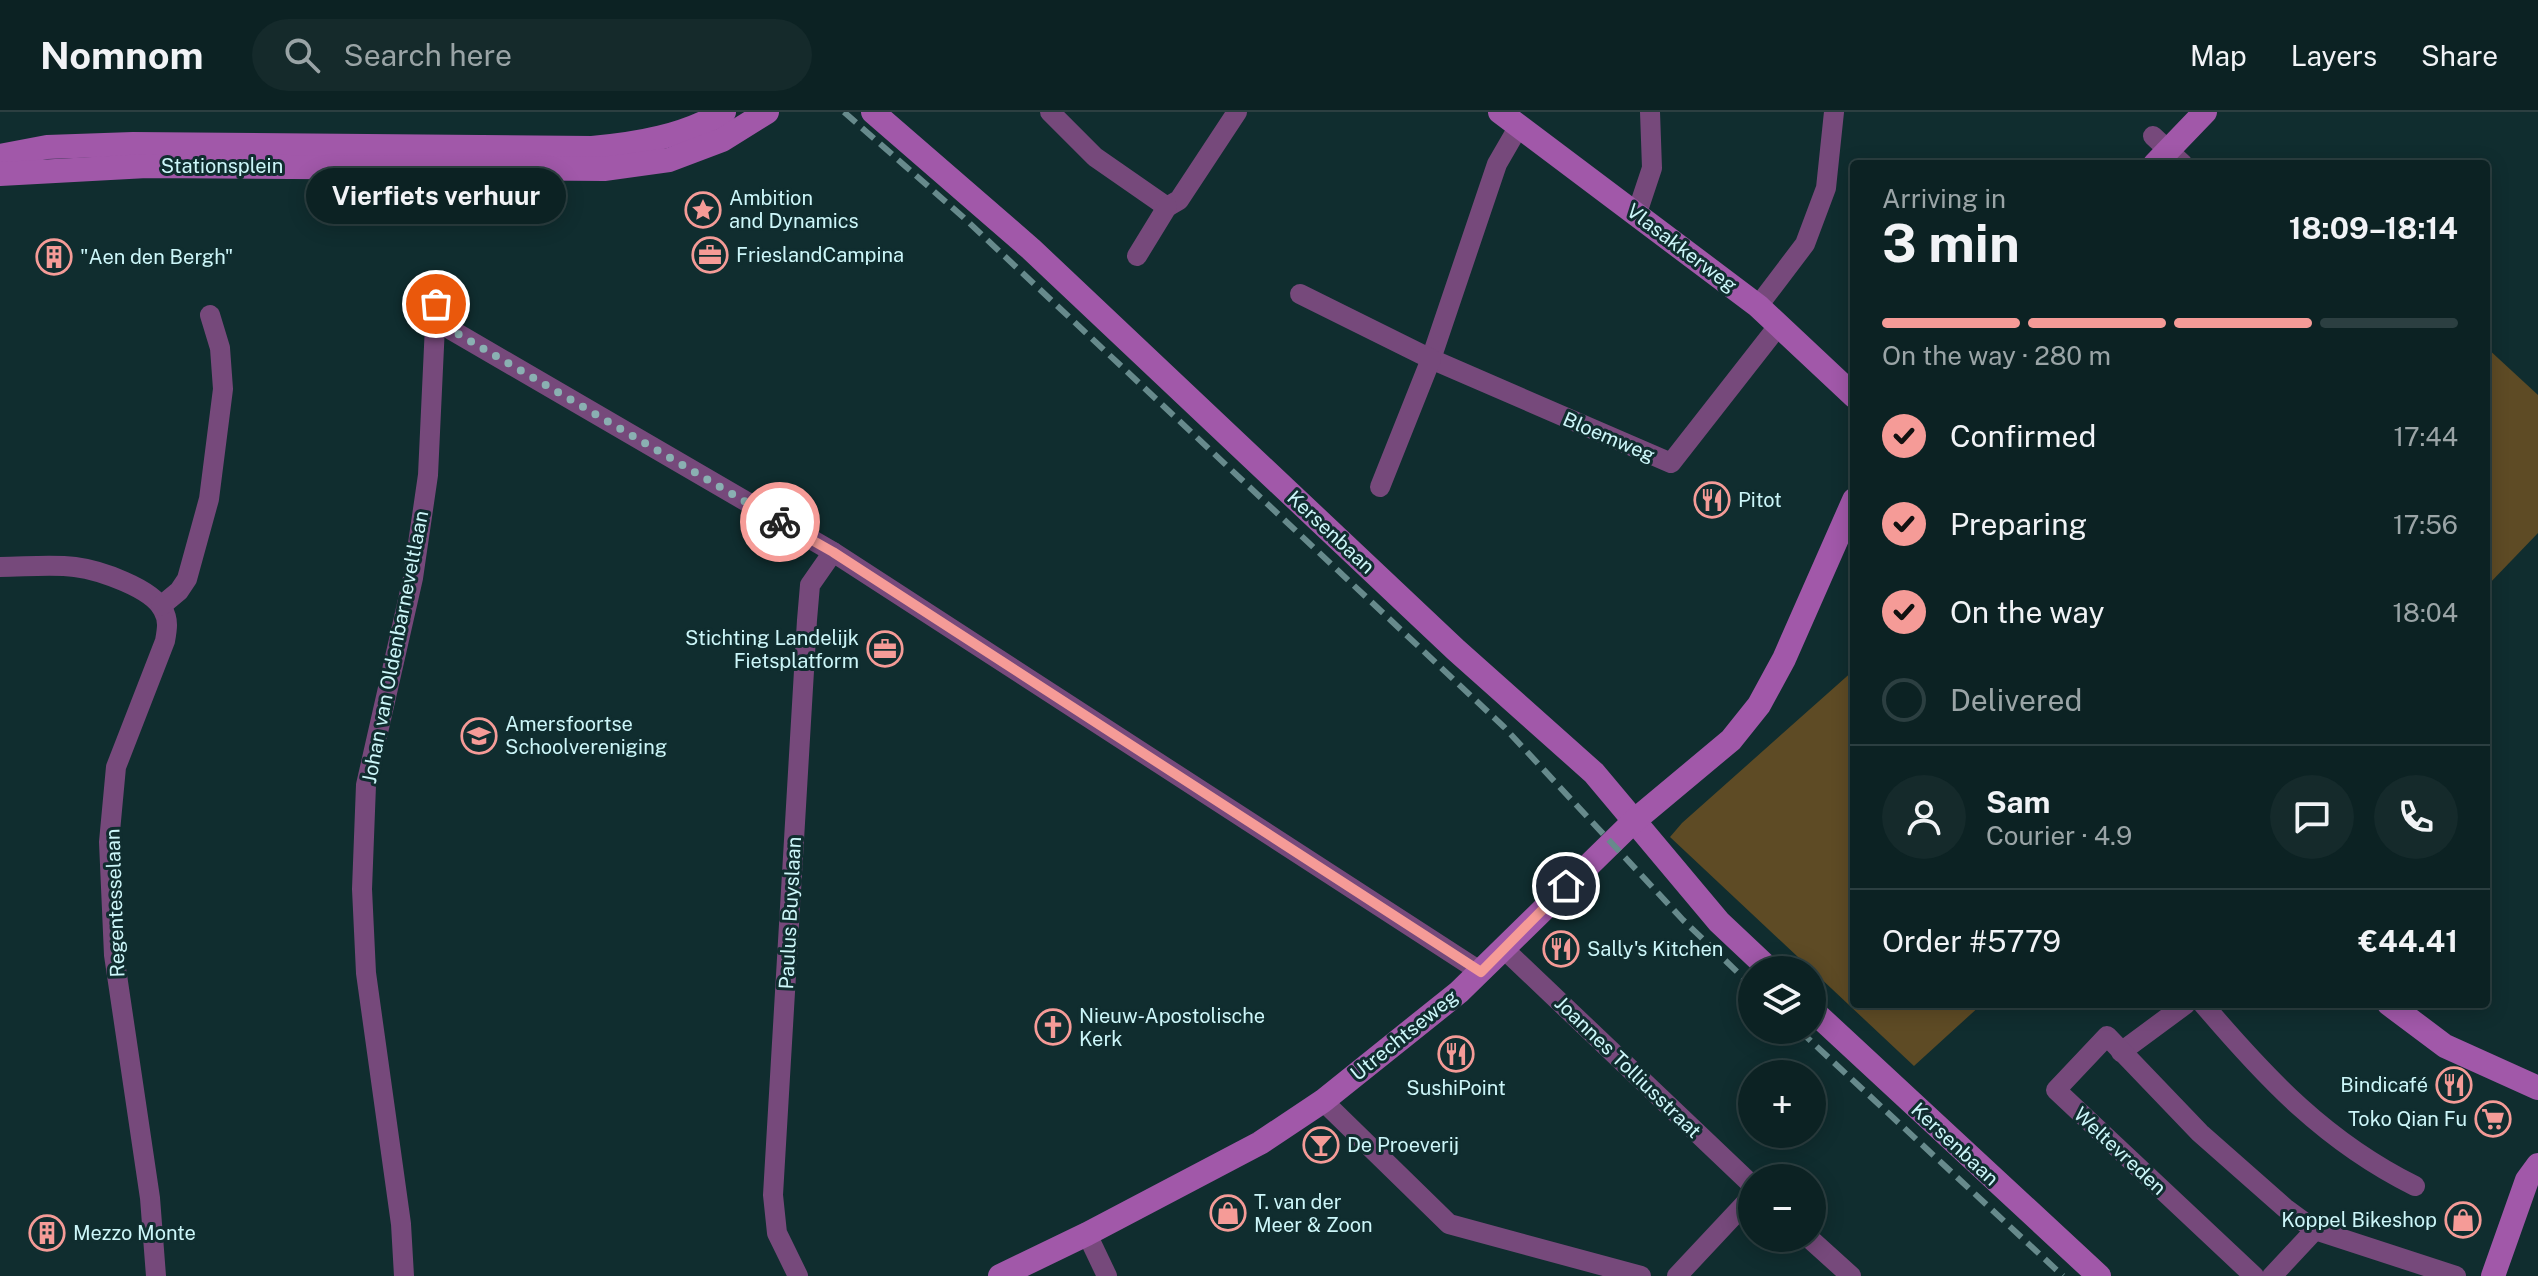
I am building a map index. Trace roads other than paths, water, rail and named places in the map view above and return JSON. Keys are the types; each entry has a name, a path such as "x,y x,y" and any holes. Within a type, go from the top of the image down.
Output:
{"main road":[{"name":"Stationsplein","path":"0,156 47,147 133,144 592,148 643,143 696,126 724,112"},
{"name":"Stationsplein","path":"0,174 147,166 604,169 669,160 722,140 767,112"},
{"name":"Kersenbaan","path":"873,112 1031,249 1456,650 1594,773 1719,922 1755,956"},
{"path":"2165,154 2205,112"},
{"name":"Vlasakkerweg","path":"1510,119 1758,306 1850,392"},
{"name":"Utrechtseweg","path":"1000,1276 1260,1143 1323,1101 1459,992 1634,821 1731,740 1759,705 1784,659 1850,509"},
{"path":"2394,1008 2445,1046 2538,1088"},
{"name":"Kersenbaan","path":"1826,1023 2099,1276"},
{"path":"2493,1276 2527,1180 2538,1165"}],"street":[{"path":"1050,112 1095,157 1167,207"},
{"path":"1137,256 1167,207 1179,200 1237,112"},
{"path":"1637,213 1652,168 1650,112"},
{"path":"1758,306 1805,244 1826,188 1834,112"},
{"path":"1380,487 1431,359 1510,119"},
{"name":"Bloemweg","path":"1300,294 1431,359 1671,463 1779,325"},
{"name":"Johan van Oldenbarneveltlaan","path":"404,1276 401,1224 366,973 362,889 366,785 418,548 428,475 436,312 833,552"},
{"path":"0,567 76,567 120,580 147,594 161,606 179,591 187,579 209,499 223,389 220,348 210,315"},
{"path":"833,552 1481,972"},
{"name":"Paulus Buyslaan","path":"798,1276 777,1233 773,1195 810,585 833,552"},
{"name":"Regentesselaan","path":"156,1276 150,1198 114,955 109,842 116,767 167,631 161,606"},
{"name":"Joannes Tolliusstraat","path":"1504,949 1738,1172"},
{"path":"2181,1008 2121,1052 2200,1133 2275,1200 2315,1230 2456,1276"},
{"path":"2207,1008 2278,1088 2314,1121 2358,1155 2415,1186"},
{"name":"Weltevreden","path":"2121,1052 2107,1036 2056,1090 2254,1276"},
{"path":"1323,1101 1449,1224 1641,1276"},
{"path":"1677,1276 1738,1211"},
{"path":"2272,1276 2315,1230"},
{"path":"1087,1234 1107,1276"},
{"path":"1824,1252 1851,1276"}],"railway":[{"path":"844,112 963,217 1504,727 1683,920 1738,973"},
{"path":"1814,1044 2063,1276"}],"place":[{"name":"Ambition and Dynamics","path":"703,210"},
{"name":"FrieslandCampina","path":"710,255"},
{"name":"\"Aen den Bergh\"","path":"54,257"},
{"name":"Vierfiets verhuur","path":"436,304"},
{"name":"Pitot","path":"1712,500"},
{"name":"Stichting Landelijk Fietsplatform","path":"885,649"},
{"name":"Amersfoortse Schoolvereniging","path":"479,736"},
{"name":"Sally's Kitchen","path":"1561,949"},
{"name":"Nieuw-Apostolische Kerk","path":"1053,1027"},
{"name":"SushiPoint","path":"1456,1054"},
{"name":"Bindicafé","path":"2454,1085"},
{"name":"Toko Qian Fu","path":"2493,1119"},
{"name":"De Proeverij","path":"1321,1145"},
{"name":"T. van der Meer & Zoon","path":"1228,1213"},
{"name":"Koppel Bikeshop","path":"2463,1220"},
{"name":"Mezzo Monte","path":"47,1233"}]}
